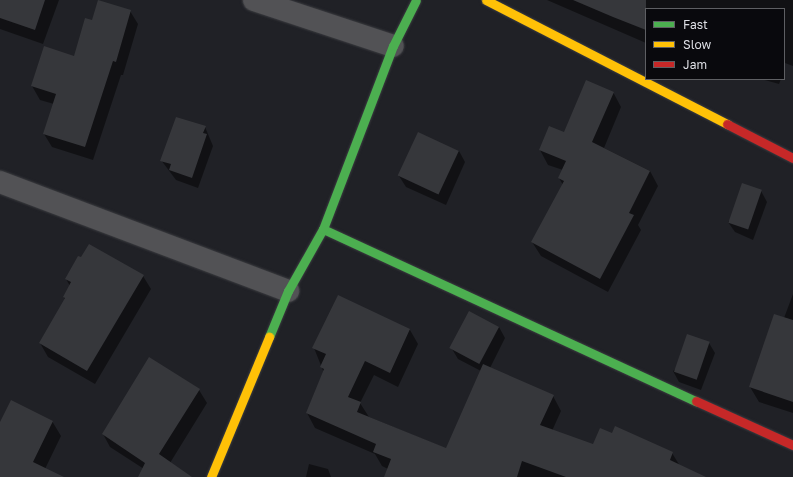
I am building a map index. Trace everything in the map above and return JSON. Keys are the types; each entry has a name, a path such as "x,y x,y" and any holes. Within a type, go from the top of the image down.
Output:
{"street":[{"path":"254,0 394,46"},
{"path":"211,477 288,291 323,229 394,46 416,0"},
{"path":"486,0 793,158"},
{"path":"0,182 288,291"},
{"path":"323,229 793,445"}],"building":[{"path":"0,0 45,0 35,30 0,18"},
{"path":"98,0 131,10 116,62 113,61 85,147 43,134 56,94 31,86 44,46 74,56 85,18 92,20"},
{"path":"573,0 646,0 645,30"},
{"path":"586,80 614,92 592,142 650,171 629,213 634,215 600,279 531,242 564,181 558,178 566,161 539,150 549,126 564,132"},
{"path":"176,117 206,126 203,133 207,134 192,178 169,170 171,164 160,161"},
{"path":"418,132 459,151 438,195 398,176"},
{"path":"742,183 762,190 748,230 728,223"},
{"path":"89,244 144,275 87,371 39,343 65,298 63,297 71,282 65,279 78,256 81,257"},
{"path":"338,295 410,329 390,373 365,361 348,397 361,402 357,412 446,448 483,364 554,395 540,425 593,444 600,428 612,433 615,426 673,452 670,460 706,477 566,477 522,461 517,477 384,477 391,459 373,452 376,444 306,413 324,369 320,367 326,354 312,348"},
{"path":"469,311 499,327 479,364 449,348"},
{"path":"774,314 793,320 793,402 749,387"},
{"path":"687,334 710,342 697,380 674,372"},
{"path":"149,357 200,389 159,454 192,477 138,477 145,463 102,434"},
{"path":"11,400 53,421 33,462 64,477 0,477 0,422"}],"traffic: fast":[{"path":"269,337 288,291 323,229 393,46 416,0"},
{"path":"323,229 696,401"}],"traffic: slow":[{"path":"486,0 727,124"},
{"path":"211,477 269,337"}],"traffic: jam":[{"path":"727,124 793,158"},
{"path":"696,401 793,445"}]}
